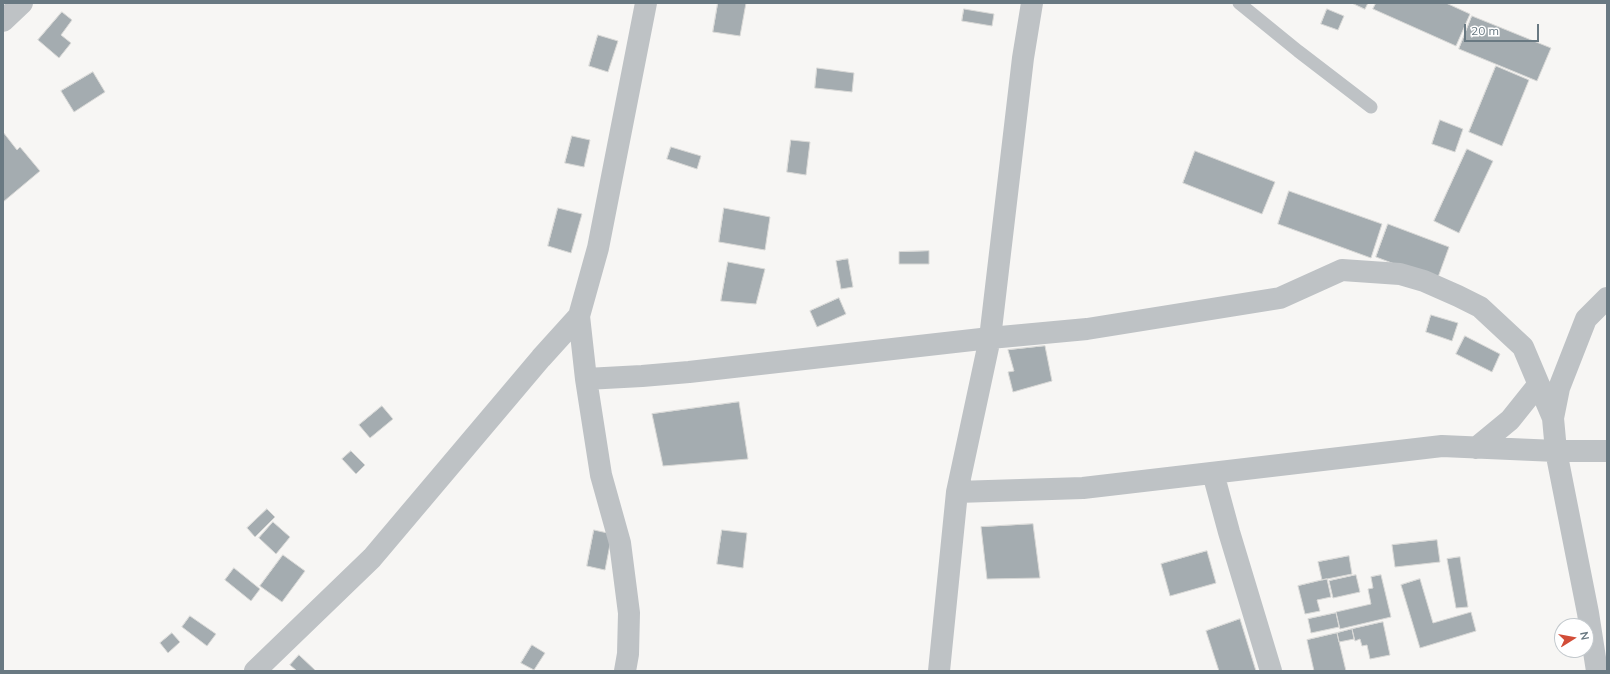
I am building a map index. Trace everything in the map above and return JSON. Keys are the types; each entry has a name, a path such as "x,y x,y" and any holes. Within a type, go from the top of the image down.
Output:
{"street":[{"path":"3,21 22,3"},
{"path":"625,671 628,654 629,613 620,543 601,476 586,379 579,316 598,248 646,3"},
{"path":"939,671 957,492 990,338 1022,66 1032,3"},
{"path":"586,379 689,372 990,338 1087,329 1280,298 1342,270 1400,274 1451,293 1480,307 1523,347 1553,418"},
{"path":"1597,671 1588,613 1556,451 1553,418 1559,388 1586,319 1607,298"},
{"path":"255,671 372,558 541,358 579,316"},
{"path":"1476,448 1510,420 1538,385"},
{"path":"957,492 1083,488 1442,446 1556,451 1607,450"},
{"path":"1213,473 1229,532 1271,671"}],"lane":[{"path":"1238,3 1371,107"}],"building":[{"path":"718,3 746,3 740,36 713,32"},
{"path":"1352,3 1368,3 1365,9"},
{"path":"1376,3 1446,3 1470,14 1456,46 1373,9"},
{"path":"964,9 994,14 992,26 962,21"},
{"path":"1327,9 1344,16 1338,30 1321,24"},
{"path":"62,12 72,20 61,35 71,43 59,58 38,40"},
{"path":"1472,16 1551,48 1537,81 1459,49"},
{"path":"598,35 618,41 608,72 589,66"},
{"path":"1496,66 1529,80 1502,146 1469,132"},
{"path":"817,68 854,73 852,92 815,88"},
{"path":"93,72 105,92 74,112 61,91"},
{"path":"1440,120 1463,129 1455,152 1432,144"},
{"path":"3,132 17,150 20,147 40,171 3,202"},
{"path":"572,136 590,140 584,167 565,163"},
{"path":"791,140 810,142 806,175 787,172"},
{"path":"671,147 701,156 697,169 667,159"},
{"path":"1467,149 1493,161 1459,233 1434,221"},
{"path":"1195,151 1275,182 1262,214 1183,183"},
{"path":"1289,191 1382,224 1371,258 1278,224"},
{"path":"558,208 582,214 571,253 548,246"},
{"path":"724,208 770,217 765,250 719,242"},
{"path":"1388,224 1449,247 1437,280 1376,257"},
{"path":"929,251 929,264 899,264 899,252"},
{"path":"848,259 853,287 841,289 836,261"},
{"path":"728,262 765,269 756,304 721,301"},
{"path":"839,298 846,314 817,327 810,311"},
{"path":"1431,315 1458,323 1452,341 1426,332"},
{"path":"1465,336 1500,354 1492,372 1456,354"},
{"path":"1045,346 1052,381 1013,392 1008,372 1014,371 1008,350"},
{"path":"739,402 748,459 663,466 652,414"},
{"path":"382,406 393,419 370,438 359,425"},
{"path":"351,451 365,465 356,474 342,459"},
{"path":"267,509 275,517 255,537 247,528"},
{"path":"273,522 290,537 276,554 259,538"},
{"path":"1033,524 1040,578 987,579 981,527"},
{"path":"594,530 612,534 605,570 587,566"},
{"path":"722,530 747,533 743,568 717,564"},
{"path":"1437,540 1440,562 1395,567 1392,545"},
{"path":"1207,551 1216,583 1170,596 1161,564"},
{"path":"283,555 305,571 282,602 260,586"},
{"path":"1349,556 1352,574 1322,580 1318,562"},
{"path":"1460,557 1468,607 1456,608 1447,559"},
{"path":"234,568 260,589 251,601 225,580"},
{"path":"1356,575 1360,592 1333,598 1329,581"},
{"path":"1381,575 1391,617 1340,629 1336,612 1371,604 1368,589 1373,588 1371,577"},
{"path":"1327,579 1331,597 1317,600 1320,611 1305,614 1298,586"},
{"path":"1420,579 1433,623 1471,612 1476,631 1420,648 1401,585"},
{"path":"1336,613 1339,627 1311,633 1308,619"},
{"path":"190,616 216,634 207,646 182,627"},
{"path":"1240,619 1256,671 1219,671 1206,631"},
{"path":"1383,622 1390,655 1370,659 1367,645 1362,646 1360,639 1355,641 1352,629"},
{"path":"1352,629 1354,639 1339,642 1337,633"},
{"path":"172,633 180,642 168,653 160,643"},
{"path":"1337,633 1346,671 1314,671 1307,640"},
{"path":"532,645 545,653 534,670 521,663"},
{"path":"299,655 316,671 297,671 290,665"}]}
